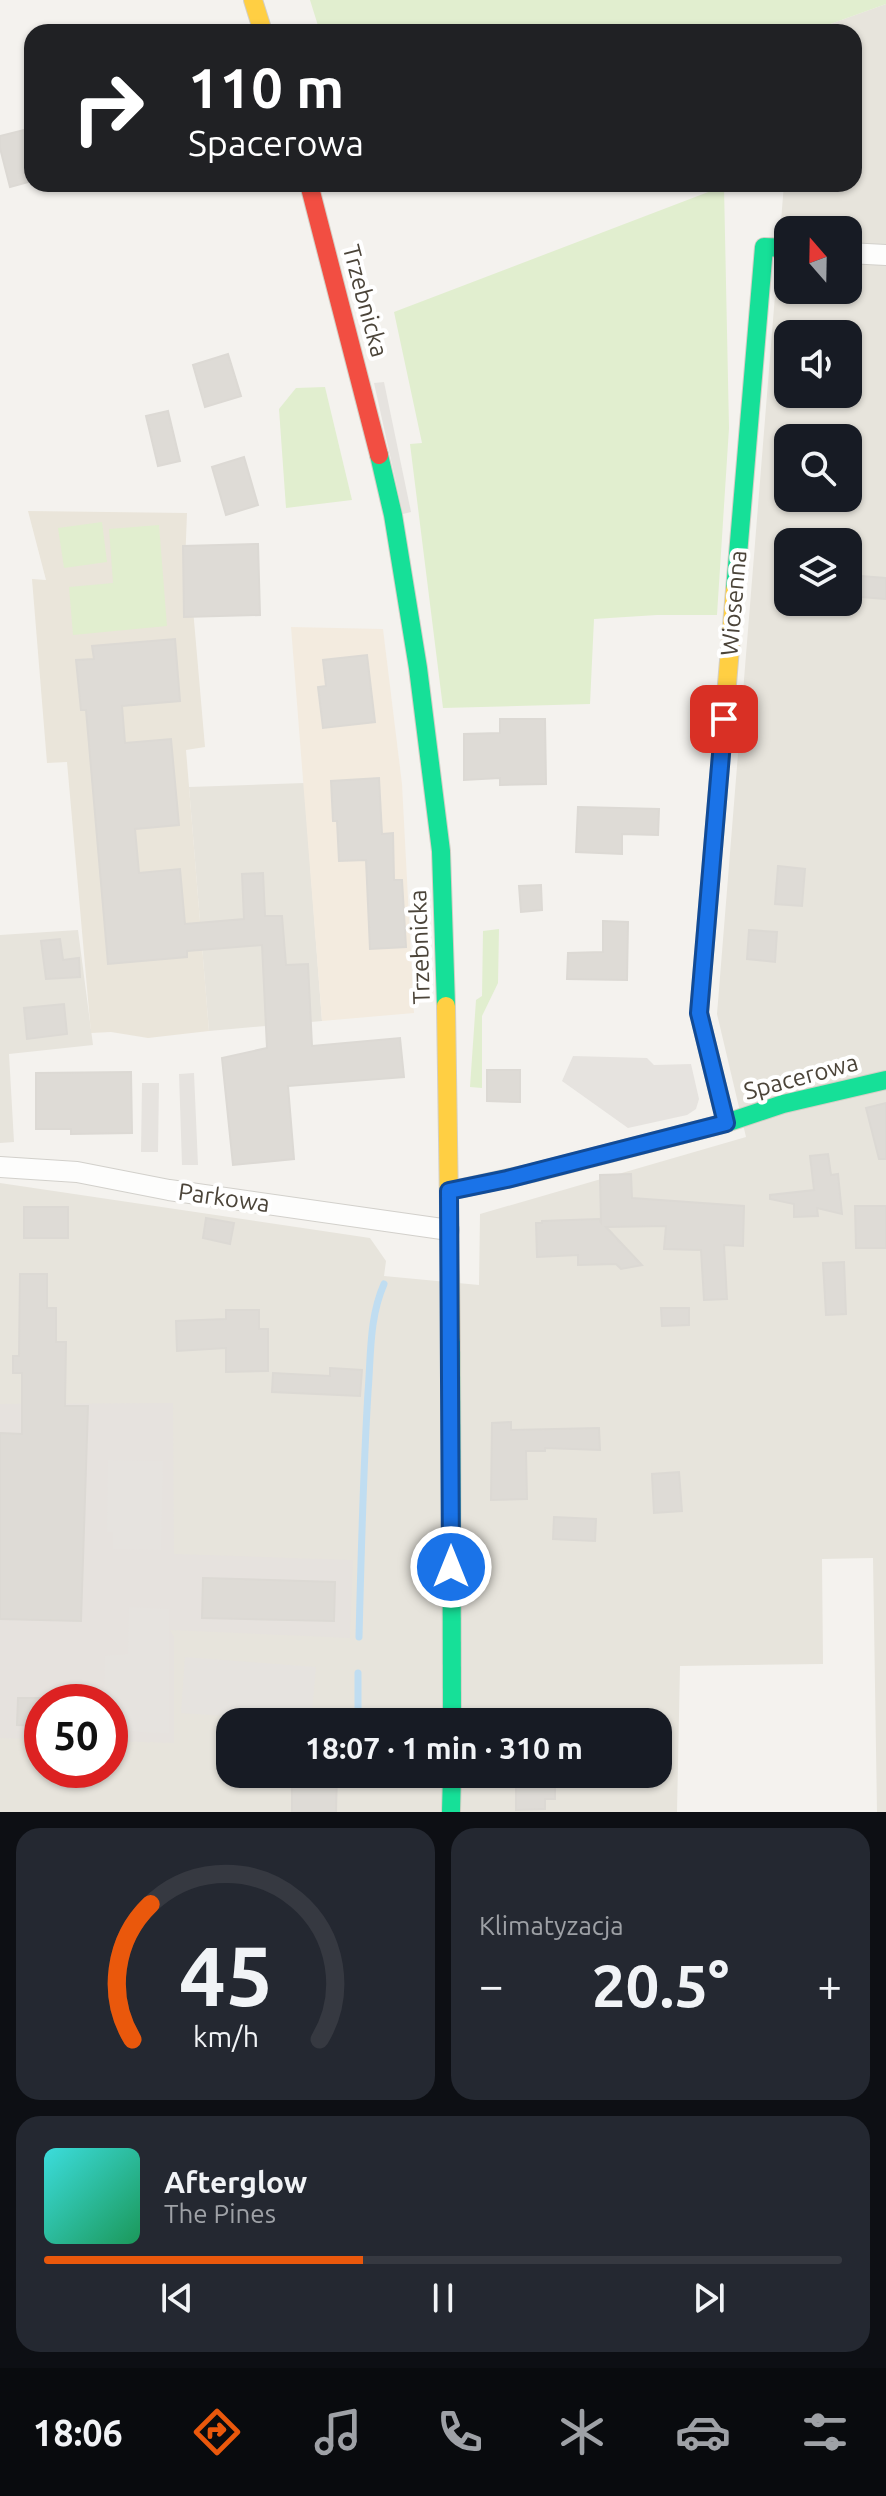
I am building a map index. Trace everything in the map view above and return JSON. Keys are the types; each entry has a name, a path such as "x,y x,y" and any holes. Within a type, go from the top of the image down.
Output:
{"main road":[{"path":"253,0 260,24"},
{"name":"Trzebnicka","path":"311,192 380,451 395,526 418,668 441,851 449,1191 452,1708"},
{"name":"Wiosenna","path":"726,1123 699,1013 764,247 774,247"},
{"name":"Spacerowa","path":"449,1191 518,1176 726,1123 783,1104 886,1080"},
{"path":"451,1812 452,1788"}],"street":[{"path":"862,254 886,255"},
{"name":"Parkowa","path":"0,1167 77,1172 169,1190 449,1230"}],"shaded area":[{"path":"886,4 886,1812 877,1812 873,1558 822,1559 823,1664 680,1666 677,1812 0,1812 0,1183 370,1238 386,1261 384,1276 479,1285 480,1214 746,1137 717,1014 774,304 862,304 862,216 781,216 783,192 862,192 862,24 830,24"},
{"path":"384,382 411,512 403,514 374,383"},
{"path":"28,511 187,513 185,565 191,586 205,747 186,750 209,1031 148,1038 111,1032 91,1033 67,762 47,763 32,579 46,580"},
{"path":"291,627 383,629 402,784 414,1013 322,1021"},
{"path":"304,783 322,1021 209,1031 189,787"},
{"path":"78,930 93,1045 9,1054 14,1142 0,1143 0,935"},
{"path":"573,1056 647,1058 654,1065 691,1064 699,1099 696,1109 687,1115 628,1128 562,1081"},
{"path":"194,1073 198,1165 182,1165 179,1074"},
{"path":"142,1083 159,1083 158,1152 141,1152"},
{"path":"173,1403 174,1554 353,1560 350,1638 170,1630 174,1637 174,1743 128,1742 128,1684 24,1684 24,1739 0,1738 0,1404"},
{"path":"108,1460 163,1461 161,1550 113,1549 113,1532 107,1532"},
{"path":"129,1607 169,1609 169,1733 128,1732 128,1684 104,1684 105,1656 128,1654"},
{"path":"185,1657 316,1667 312,1708 216,1708 216,1715 181,1713"}],"green space":[{"path":"310,0 886,0 886,4 830,24 318,24"},
{"path":"708,192 724,192 729,428 717,615 594,619 590,704 443,708 410,444 422,443 394,312"},
{"path":"325,387 352,500 286,508 279,409 296,388"},
{"path":"102,522 107,562 64,568 58,528"},
{"path":"159,525 167,626 73,635 69,587 113,583 109,529"},
{"path":"499,929 498,983 482,1016 482,1088 470,1087 476,1000 482,996 483,931"}],"building":[{"path":"24,130 24,183 10,187 0,136"},
{"path":"228,354 241,396 205,407 193,365"},
{"path":"168,411 180,461 158,466 146,416"},
{"path":"244,457 258,505 226,515 212,467"},
{"path":"258,544 260,615 184,617 183,546"},
{"path":"862,576 886,578 886,599 862,597"},
{"path":"175,639 180,701 122,706 125,743 171,739 179,825 135,829 139,873 180,869 185,924 244,919 242,874 263,873 265,916 282,916 286,965 308,964 312,1046 400,1038 404,1077 288,1086 294,1159 233,1165 222,1058 267,1048 262,945 187,951 187,957 108,964 86,710 81,710 76,660 94,659 92,646"},
{"path":"367,655 375,722 323,728 318,687 326,686 323,660"},
{"path":"500,719 545,719 546,784 500,785 500,778 464,780 464,734 500,733"},
{"path":"379,778 382,834 393,833 394,880 402,880 406,947 370,949 366,860 339,861 331,781"},
{"path":"578,807 659,809 658,835 622,834 622,854 576,852"},
{"path":"778,866 805,869 802,906 775,904"},
{"path":"541,885 542,910 521,912 519,886"},
{"path":"603,921 628,922 627,980 567,979 568,953 603,952"},
{"path":"749,930 777,932 775,962 747,959"},
{"path":"60,939 63,960 79,958 80,977 46,979 41,941"},
{"path":"64,1004 67,1034 27,1039 24,1008"},
{"path":"487,1070 520,1070 520,1102 487,1101"},
{"path":"131,1072 132,1133 71,1134 71,1129 36,1129 36,1073"},
{"path":"886,1103 886,1159 879,1159 866,1108"},
{"path":"828,1154 831,1175 838,1174 842,1214 817,1208 818,1216 794,1217 794,1204 770,1199 770,1195 814,1190 810,1156"},
{"path":"631,1174 632,1198 744,1206 743,1246 724,1245 727,1299 704,1300 701,1250 664,1249 666,1226 606,1227 642,1265 621,1269 616,1264 578,1265 578,1255 537,1257 536,1223 599,1219 601,1222 600,1175"},
{"path":"855,1206 886,1206 886,1248 856,1248"},
{"path":"24,1207 68,1207 68,1238 24,1238"},
{"path":"206,1218 234,1223 230,1244 203,1238"},
{"path":"844,1262 846,1314 826,1315 823,1263"},
{"path":"20,1274 47,1274 47,1308 56,1308 56,1342 66,1342 65,1406 88,1406 81,1621 0,1619 0,1433 22,1434 22,1373 13,1373 13,1356 19,1356"},
{"path":"661,1308 689,1308 689,1325 662,1326"},
{"path":"226,1310 259,1310 259,1329 268,1329 268,1371 226,1372 226,1348 177,1351 176,1321 226,1319"},
{"path":"330,1368 362,1370 360,1396 272,1392 273,1373 330,1376"},
{"path":"511,1422 511,1430 599,1428 600,1450 545,1448 545,1451 526,1451 527,1499 491,1500 492,1423"},
{"path":"679,1472 682,1511 654,1513 652,1474"},
{"path":"554,1517 596,1519 595,1541 553,1539"},
{"path":"203,1578 335,1582 334,1621 202,1618"},
{"path":"18,1698 24,1698 24,1725 17,1725"},
{"path":"292,1788 337,1788 336,1812 292,1812"},
{"path":"516,1788 555,1788 555,1799 545,1799 545,1809 516,1810"}],"waterway":[{"path":"359,1637 370,1351 373,1324 384,1284"},
{"path":"358,1673 358,1708"}],"traffic: fast":[{"path":"735,590 764,247 774,247"},
{"path":"379,455 393,515 418,668 441,851 446,1006"},
{"path":"449,1191 532,1173 726,1123 783,1104 886,1080"},
{"path":"451,1338 452,1708"},
{"path":"451,1812 452,1788"}],"traffic: slow":[{"path":"253,0 260,24"},
{"path":"726,1123 699,1013 735,590"},
{"path":"446,1006 451,1338"}],"traffic: jam":[{"path":"311,192 379,455"}],"route":[{"path":"451,1567 449,1191 726,1123 699,1013 724,719"}]}
